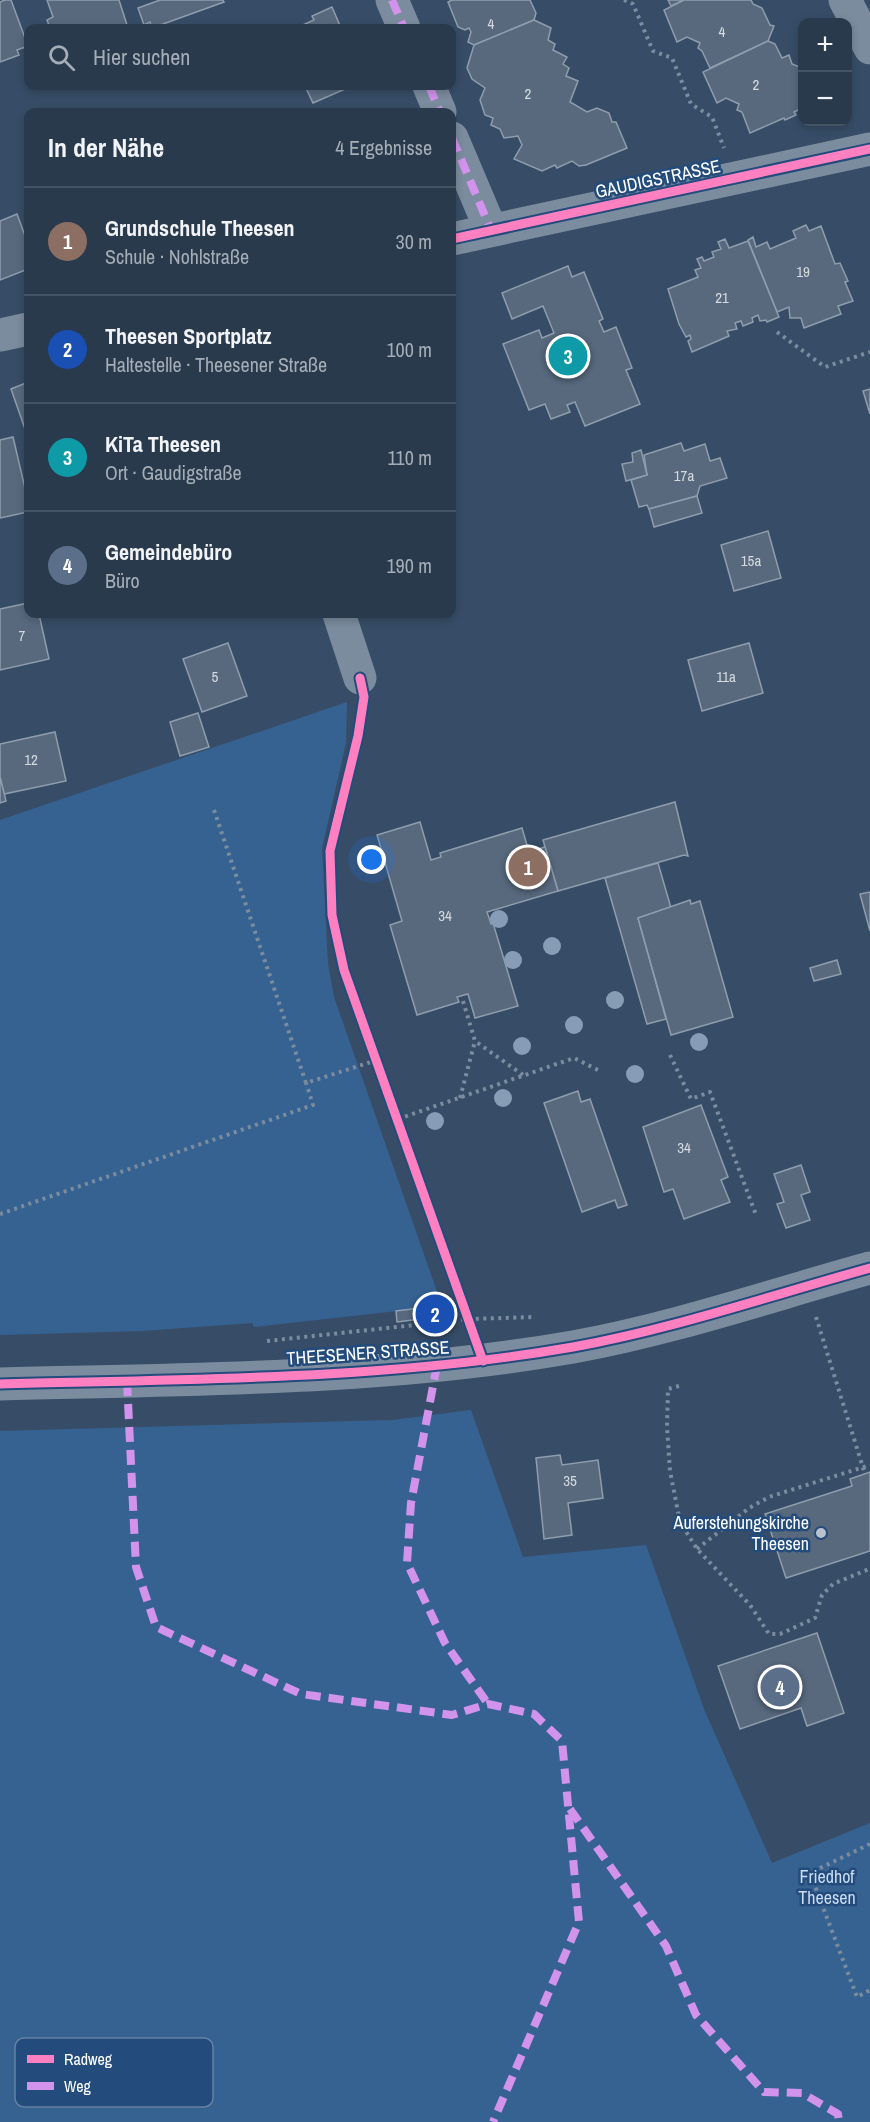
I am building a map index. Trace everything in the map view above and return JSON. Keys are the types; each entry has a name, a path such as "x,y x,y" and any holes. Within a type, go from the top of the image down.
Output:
{"street":[{"path":"392,0 402,24"},
{"path":"845,0 870,48"},
{"path":"431,90 438,108"},
{"path":"456,148 491,231"},
{"name":"GAUDIGSTRASSE","path":"456,238 870,150"},
{"path":"0,335 24,330"},
{"path":"340,618 360,678"},
{"name":"THEESENER STRASSE","path":"0,1384 299,1376 483,1361 600,1341 870,1268"}],"path":[{"path":"624,0 633,4 653,51 672,58 691,104 712,117 736,179"},
{"path":"777,332 825,367 870,352"},
{"path":"0,1214 313,1105 214,810"},
{"path":"460,1098 476,1041 464,1001"},
{"path":"476,1041 523,1075"},
{"path":"373,1049 380,1070"},
{"path":"670,1055 691,1099 710,1092 756,1215"},
{"path":"398,1119 574,1058 602,1072"},
{"path":"306,1083 377,1060"},
{"path":"394,1109 402,1130"},
{"path":"807,1285 865,1474"},
{"path":"466,1308 483,1361"},
{"path":"262,1342 470,1319 540,1317"},
{"path":"679,1386 668,1389 667,1427 672,1493 680,1522 697,1549 750,1605 769,1634 780,1634 815,1618 822,1595 833,1584 869,1569"},
{"path":"697,1549 749,1508 769,1497 870,1465"},
{"path":"870,1844 810,1873 857,1997 870,1990"}],"green space":[{"path":"347,702 346,743 322,848 328,964 334,997 442,1306 254,1327 252,1323 142,1331 0,1335 0,820"},
{"name":"Friedhof Theesen","path":"471,1410 523,1557 646,1545 704,1709 772,1863 870,1823 870,2122 0,2122 0,1431 392,1420"}],"building":[{"path":"11,0 24,35 24,47 17,50 19,55 0,62 0,2"},
{"path":"47,0 119,0 127,24 48,24 47,20 53,17"},
{"path":"160,0 223,0 224,2 163,24 151,24 150,22 144,24 138,8"},
{"path":"452,0 530,0 536,13 534,20 474,45 468,42 471,32 469,28 465,30 458,27 448,2"},
{"path":"668,0 684,0 671,6"},
{"path":"684,0 751,0 753,4 762,8 770,25 774,26 768,41 710,68 702,51 698,48 700,43 687,37 677,42 664,10"},
{"path":"332,7 339,24 305,24 314,20 312,16"},
{"path":"534,20 551,28 548,40 555,44 553,50 567,57 563,64 569,68 566,76 578,81 570,102 587,112 597,108 609,113 612,122 616,122 627,148 586,165 579,166 572,161 557,168 555,165 542,171 514,159 522,145 518,136 504,138 500,129 491,125 493,118 485,115 480,100 485,88 472,79 467,68 474,45"},
{"path":"768,41 775,44 782,58 789,55 792,64 798,66 798,110 794,112 796,115 750,133 742,112 737,110 739,104 726,98 717,103 703,72"},
{"path":"307,90 343,90 313,103"},
{"path":"17,214 24,233 24,271 0,280 0,221"},
{"path":"806,225 809,231 821,226 835,264 840,263 848,281 845,282 853,301 838,306 841,314 804,328 801,318 790,318 789,307 777,312 748,240 753,237 756,247 767,242 770,249 796,238 793,231"},
{"path":"725,239 729,248 748,241 779,317 767,322 766,320 760,321 758,315 752,318 753,322 743,326 741,321 735,323 737,329 727,331 729,336 692,352 688,341 691,339 690,335 686,337 679,324 668,289 698,277 695,270 701,268 697,259 702,257 704,261 714,257 712,252 721,249 718,242"},
{"path":"568,266 572,277 584,272 603,319 599,321 604,332 616,327 632,368 626,370 640,404 585,426 575,402 567,405 570,412 551,419 545,404 529,410 503,344 539,330 542,338 554,333 543,306 512,319 502,293"},
{"path":"24,384 24,426 11,389"},
{"path":"870,389 870,414 863,391"},
{"path":"13,437 24,484 24,513 0,518 0,440"},
{"path":"681,443 684,451 705,444 710,461 720,458 727,478 700,486 697,496 649,509 647,505 639,507 631,480 647,475 644,455"},
{"path":"641,450 647,475 626,481 622,464 633,462 632,453"},
{"path":"697,496 702,513 654,527 649,509"},
{"path":"768,531 781,578 734,591 721,545"},
{"path":"24,604 24,618 40,618 49,659 0,670 0,609"},
{"path":"228,643 247,696 202,712 183,659"},
{"path":"749,643 763,693 702,711 688,660"},
{"path":"198,713 209,747 180,756 170,722"},
{"path":"55,732 66,781 4,794 0,777 0,744"},
{"path":"0,777 6,801 0,803"},
{"path":"675,802 688,856 684,855 558,891 543,840"},
{"path":"420,822 431,860 441,857 440,853 522,828 529,852 545,847 558,891 487,912 491,924 493,923 518,1006 475,1018 468,994 457,997 459,1002 417,1015 390,925 402,921 377,835"},
{"path":"658,863 671,908 638,918 666,1019 647,1024 605,878"},
{"path":"870,892 870,931 860,894"},
{"path":"690,900 691,904 700,901 733,1017 671,1035 638,918"},
{"path":"837,960 841,974 814,981 810,968"},
{"path":"578,1091 581,1102 590,1099 627,1205 618,1208 615,1200 582,1212 544,1103"},
{"path":"701,1105 728,1177 721,1180 730,1202 684,1219 673,1189 664,1192 643,1127"},
{"path":"801,1165 810,1192 801,1195 810,1220 786,1228 777,1204 784,1202 774,1174"},
{"path":"420,1308 421,1319 397,1322 396,1311"},
{"path":"560,1455 562,1465 598,1460 603,1498 568,1503 572,1535 544,1539 536,1458"},
{"name":"Auferstehungskirche Theesen","path":"870,1472 870,1551 786,1578 765,1514 852,1486 850,1479"},
{"path":"817,1633 844,1713 807,1726 801,1708 740,1729 718,1666"}],"marked path":[{"path":"392,0 402,24"},
{"path":"431,90 438,108"},
{"path":"456,147 491,230"},
{"path":"437,1365 411,1503 407,1563 445,1643 488,1704"},
{"path":"127,1381 136,1567 156,1627 301,1694 452,1715 488,1704 534,1714 562,1741 579,1922 493,2122"},
{"path":"570,1809 666,1946 696,2015 764,2092 802,2093 838,2114 839,2122"}],"cycle path":[{"path":"456,238 870,149"},
{"path":"360,678 364,697 358,736 330,851 332,915 344,970 483,1361"},
{"path":"0,1384 287,1376 431,1366 502,1358 573,1347 648,1331 870,1268"}],"place":[{"name":"KiTa Theesen","path":"568,356"},
{"name":"Grundschule Theesen","path":"528,867"},
{"name":"Theesen Sportplatz","path":"435,1314"},
{"name":"Auferstehungskirche Theesen","path":"821,1533"},
{"name":"Gemeindebüro","path":"780,1687"}]}
